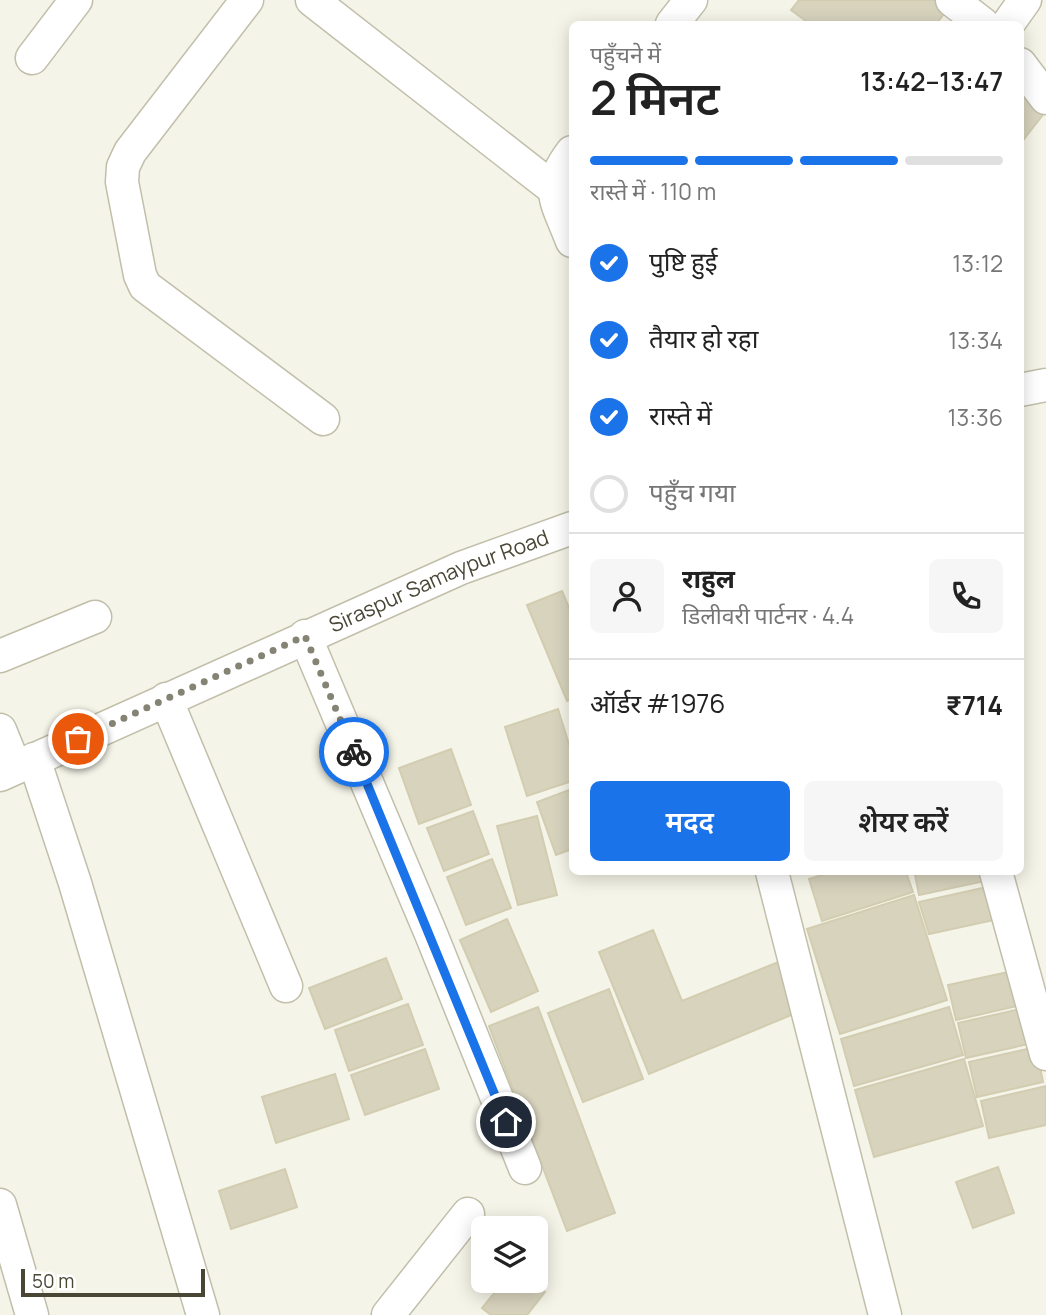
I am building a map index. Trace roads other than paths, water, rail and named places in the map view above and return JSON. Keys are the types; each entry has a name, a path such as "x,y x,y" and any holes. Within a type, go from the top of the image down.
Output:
{"street":[{"path":"32,58 76,0"},
{"path":"247,0 130,152 123,167 122,182 140,275 145,286 323,419"},
{"path":"312,0 554,189 569,232"},
{"path":"674,21 691,0"},
{"path":"952,0 979,21"},
{"path":"1010,21 1025,0"},
{"path":"1024,69 1046,98"},
{"path":"554,189 559,170 569,156"},
{"path":"1024,389 1046,385"},
{"name":"Siraspur Samaypur Road","path":"16,767 461,568 569,529"},
{"path":"0,656 94,617"},
{"path":"305,636 431,934 525,1168"},
{"path":"166,699 286,986"},
{"path":"0,730 79,896 203,1315"},
{"path":"773,875 885,1315"},
{"path":"997,875 1046,1054"},
{"path":"0,1205 32,1315"},
{"path":"388,1315 468,1214"}]}
